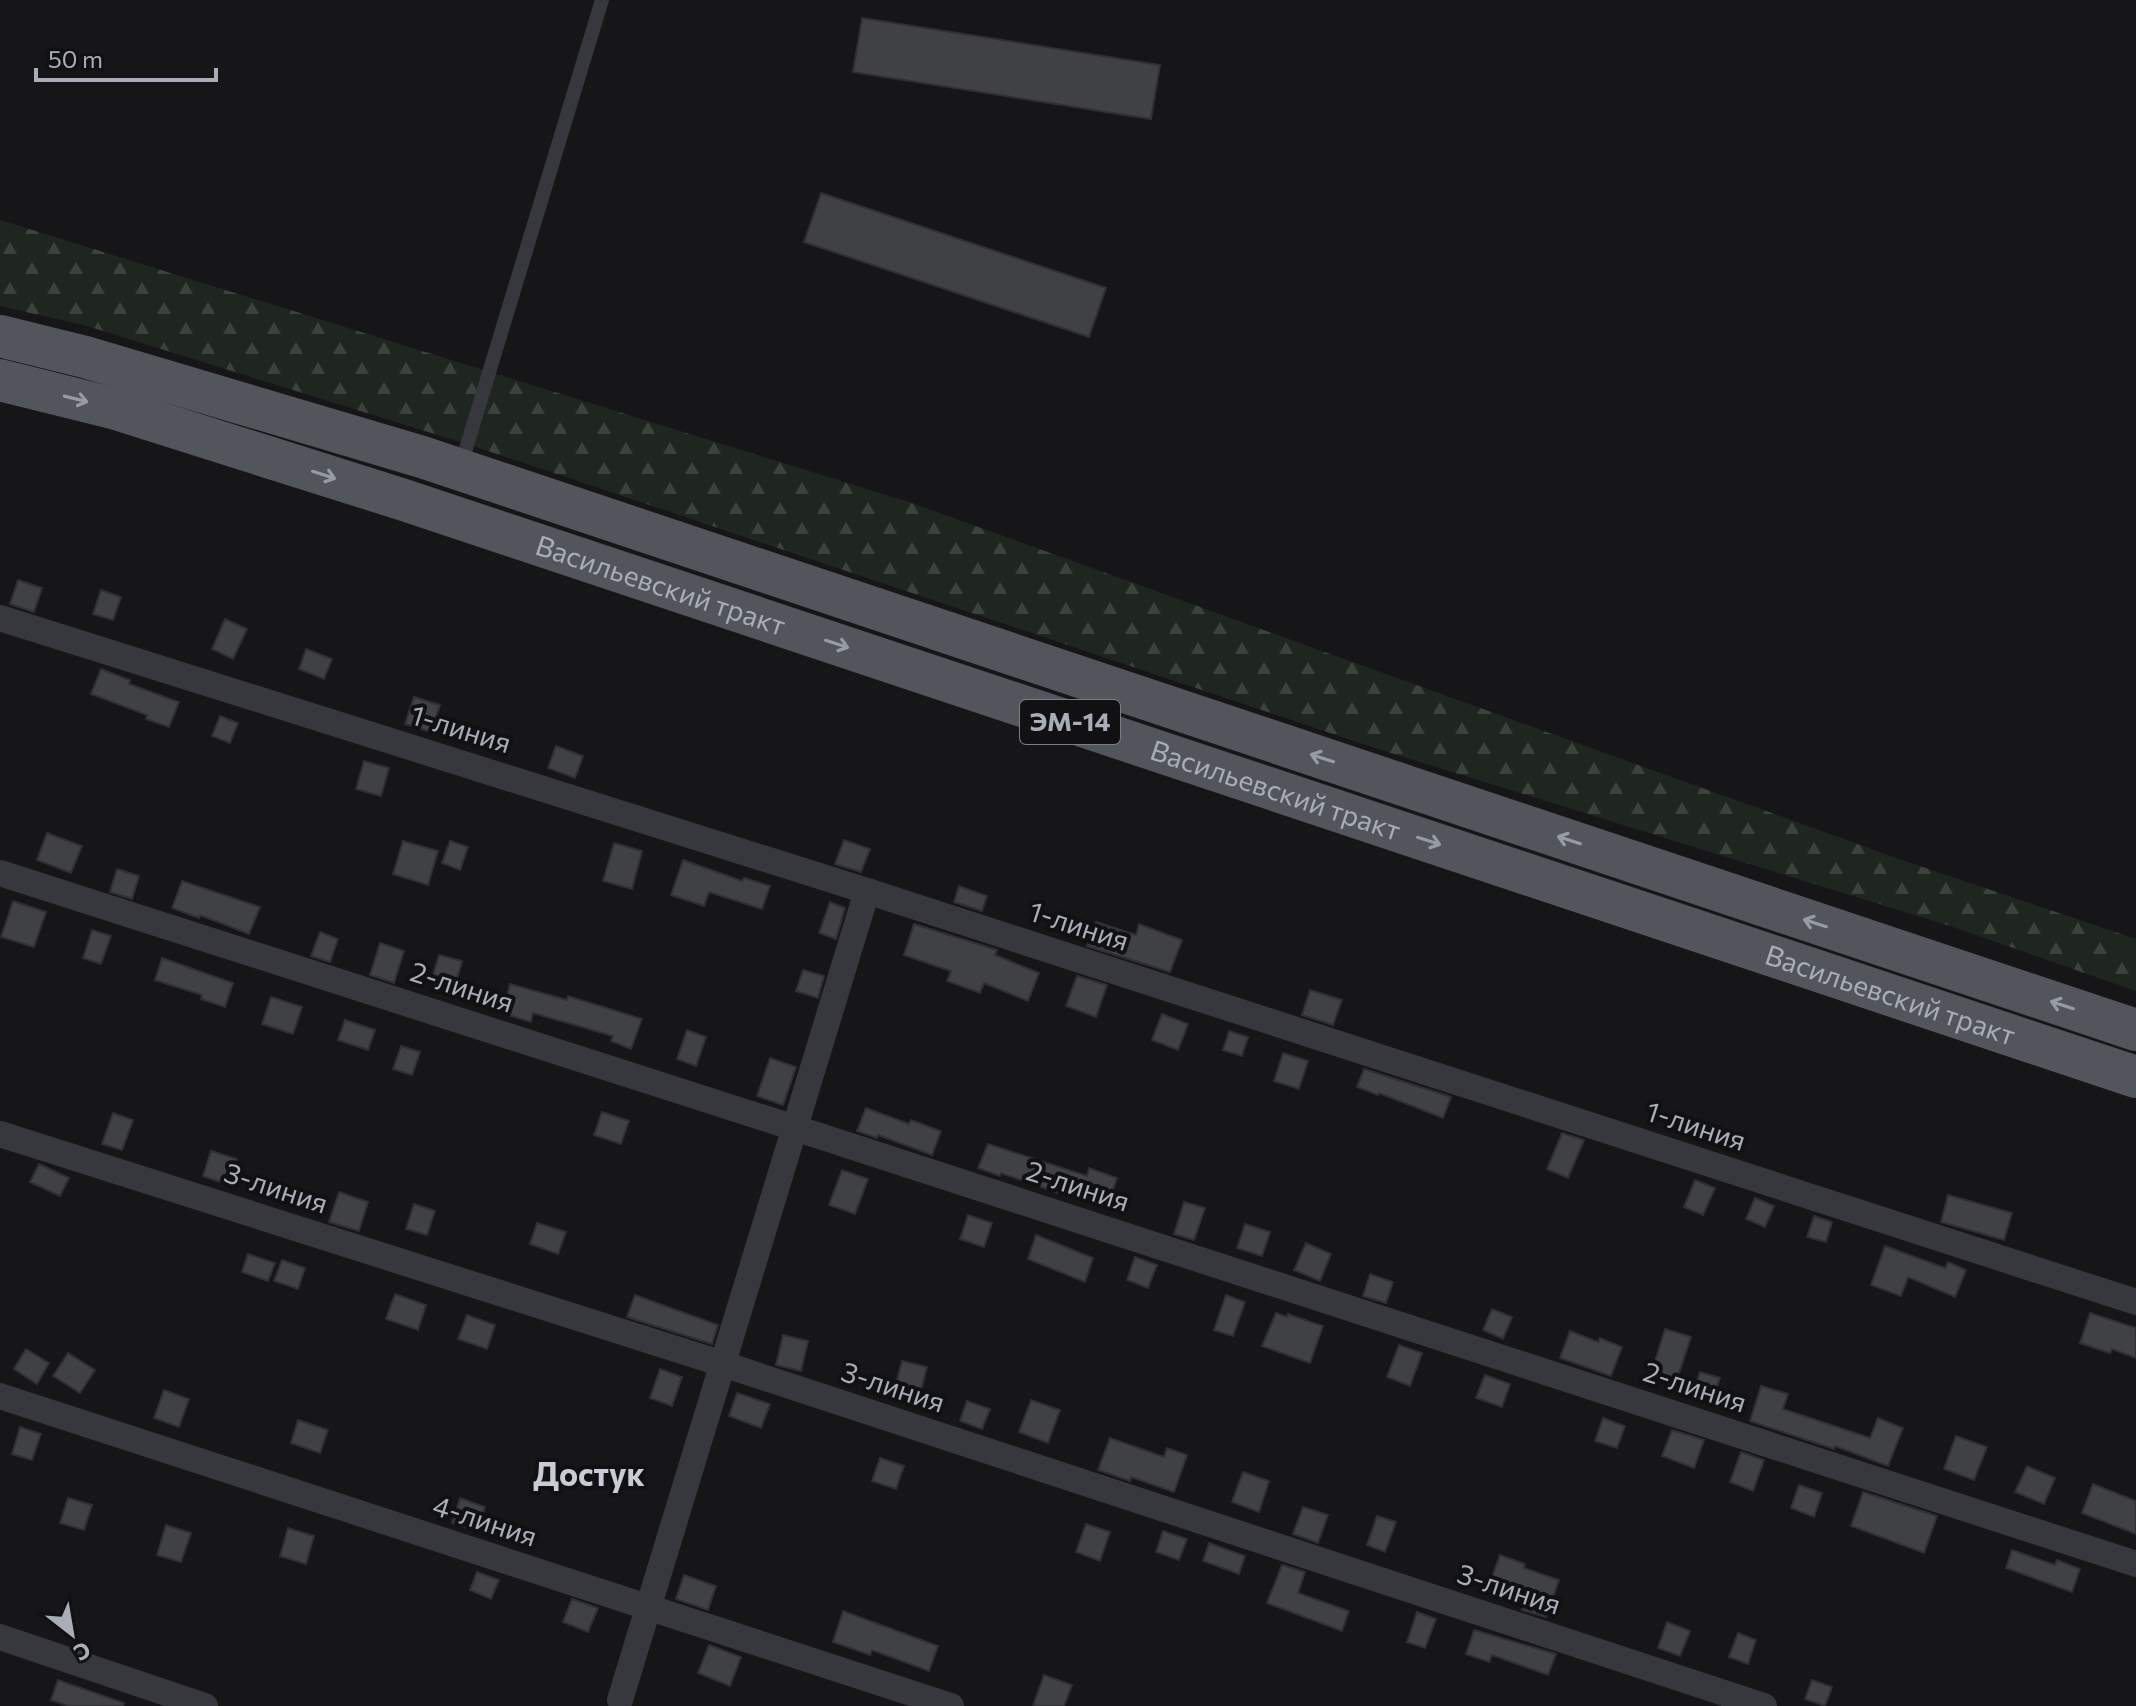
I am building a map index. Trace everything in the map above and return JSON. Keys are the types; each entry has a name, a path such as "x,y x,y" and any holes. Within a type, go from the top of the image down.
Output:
{"main road":[{"name":"Васильевский тракт","path":"0,336 85,357 460,470 2136,1030"},
{"name":"Васильевский тракт","path":"0,380 116,409 404,500 2136,1077"}],"street":[{"name":"1-линия","path":"0,618 867,891 2136,1302"},
{"name":"2-линия","path":"0,873 2136,1564"},
{"path":"620,1700 867,891"},
{"name":"3-линия","path":"0,1134 723,1364 1764,1706"},
{"name":"4-линия","path":"0,1396 951,1706"},
{"path":"0,1637 205,1706"}],"lane":[{"path":"460,470 602,0"}],"green space":[{"path":"0,220 909,502 1899,859 2136,939 2136,991 1953,927 1378,749 470,445 87,326 0,306"}],"building":[{"path":"862,18 1160,65 1151,119 853,72"},
{"path":"821,193 1106,288 1089,337 804,242"},
{"path":"18,580 42,588 34,612 10,604"},
{"path":"101,590 121,597 113,620 93,614"},
{"path":"225,619 247,629 233,659 212,649"},
{"path":"306,649 332,659 324,679 299,669"},
{"path":"101,669 130,680 129,684 179,702 169,727 146,719 147,715 91,694"},
{"path":"414,697 440,705 431,732 405,724"},
{"path":"220,716 238,723 230,743 212,736"},
{"path":"556,746 583,756 575,778 548,768"},
{"path":"364,761 389,768 381,796 356,789"},
{"path":"47,833 82,846 71,873 37,860"},
{"path":"844,840 870,849 861,872 835,864"},
{"path":"403,841 438,851 428,885 393,874"},
{"path":"450,841 468,847 460,870 442,863"},
{"path":"614,843 642,851 632,889 603,881"},
{"path":"683,860 742,881 744,878 770,886 762,909 709,892 704,906 671,895"},
{"path":"117,869 139,876 132,899 110,892"},
{"path":"182,881 260,907 249,934 172,908"},
{"path":"959,886 987,896 982,911 954,902"},
{"path":"13,901 46,912 34,947 1,937"},
{"path":"830,902 845,908 836,939 819,933"},
{"path":"1096,922 1136,935 1139,924 1182,940 1170,972 1087,946"},
{"path":"914,924 997,950 995,955 1039,973 1028,1001 984,983 980,993 947,981 951,971 904,955"},
{"path":"92,930 111,936 101,964 83,958"},
{"path":"320,932 338,939 330,962 311,956"},
{"path":"380,943 404,951 394,983 370,975"},
{"path":"439,955 462,961 456,982 433,975"},
{"path":"162,958 233,983 225,1007 201,999 202,995 155,980"},
{"path":"803,970 824,976 818,998 796,991"},
{"path":"1077,976 1107,985 1096,1017 1066,1006"},
{"path":"510,984 567,1000 568,996 642,1019 631,1049 611,1041 613,1036 533,1013 531,1022 502,1013"},
{"path":"1310,990 1342,1000 1333,1025 1302,1015"},
{"path":"271,997 302,1007 293,1034 262,1024"},
{"path":"1162,1014 1188,1024 1178,1050 1152,1040"},
{"path":"345,1020 375,1030 368,1050 338,1040"},
{"path":"687,1030 706,1037 696,1066 677,1059"},
{"path":"1229,1031 1248,1037 1242,1056 1223,1050"},
{"path":"401,1046 420,1052 412,1075 393,1069"},
{"path":"1283,1053 1308,1061 1299,1089 1274,1081"},
{"path":"770,1058 796,1067 783,1105 757,1096"},
{"path":"1364,1069 1451,1097 1443,1118 1357,1087"},
{"path":"866,1108 909,1124 911,1120 941,1131 932,1155 878,1135 877,1138 857,1131"},
{"path":"602,1112 629,1121 621,1144 594,1135"},
{"path":"113,1113 133,1120 122,1150 102,1144"},
{"path":"1562,1133 1584,1140 1568,1178 1547,1169"},
{"path":"988,1144 1087,1176 1089,1168 1117,1178 1109,1202 1063,1187 1061,1194 978,1168"},
{"path":"211,1151 237,1159 229,1185 203,1176"},
{"path":"39,1164 69,1178 60,1196 30,1182"},
{"path":"842,1170 868,1179 855,1214 829,1205"},
{"path":"1695,1180 1715,1188 1703,1215 1684,1207"},
{"path":"339,1192 368,1202 359,1231 329,1222"},
{"path":"1948,1195 2012,1213 2004,1240 1941,1222"},
{"path":"1755,1198 1774,1206 1765,1227 1746,1219"},
{"path":"1184,1202 1205,1208 1194,1240 1174,1234"},
{"path":"414,1204 435,1211 427,1235 406,1229"},
{"path":"968,1215 992,1223 984,1247 960,1239"},
{"path":"1814,1216 1832,1222 1826,1242 1807,1237"},
{"path":"537,1223 566,1232 558,1254 530,1244"},
{"path":"1245,1224 1270,1232 1262,1256 1237,1248"},
{"path":"1036,1235 1093,1258 1085,1282 1028,1259"},
{"path":"1306,1243 1331,1254 1320,1281 1294,1270"},
{"path":"1885,1246 1945,1268 1948,1262 1966,1270 1955,1297 1908,1277 1901,1296 1871,1285"},
{"path":"248,1254 275,1263 268,1281 242,1272"},
{"path":"1135,1257 1157,1265 1148,1288 1127,1280"},
{"path":"282,1260 305,1268 298,1289 274,1281"},
{"path":"1370,1274 1393,1282 1386,1303 1363,1296"},
{"path":"395,1294 426,1305 418,1330 386,1319"},
{"path":"635,1295 718,1325 712,1344 627,1317"},
{"path":"1226,1295 1245,1302 1233,1336 1214,1330"},
{"path":"1492,1309 1512,1317 1503,1339 1483,1330"},
{"path":"1276,1313 1323,1326 1310,1363 1262,1346"},
{"path":"2090,1313 2136,1328 2136,1358 2112,1349 2110,1353 2080,1343"},
{"path":"467,1315 495,1325 487,1349 458,1339"},
{"path":"1665,1329 1691,1337 1677,1379 1652,1371"},
{"path":"1570,1331 1622,1347 1611,1376 1560,1358"},
{"path":"783,1335 808,1341 801,1371 776,1365"},
{"path":"1399,1345 1422,1353 1410,1386 1387,1377"},
{"path":"26,1349 49,1363 37,1384 14,1369"},
{"path":"68,1353 95,1370 80,1393 53,1376"},
{"path":"902,1361 927,1367 919,1398 894,1392"},
{"path":"660,1369 682,1377 672,1406 650,1398"},
{"path":"1700,1372 1720,1378 1713,1398 1694,1391"},
{"path":"1485,1375 1510,1384 1502,1407 1476,1398"},
{"path":"1761,1386 1788,1394 1783,1409 1870,1438 1878,1418 1903,1428 1888,1466 1835,1446 1834,1449 1750,1421"},
{"path":"164,1390 189,1399 179,1427 154,1418"},
{"path":"737,1393 770,1404 761,1428 729,1416"},
{"path":"1031,1400 1060,1410 1048,1443 1019,1432"},
{"path":"967,1401 990,1409 982,1429 960,1421"},
{"path":"1603,1418 1625,1426 1617,1448 1595,1441"},
{"path":"298,1420 328,1430 320,1453 291,1443"},
{"path":"20,1427 41,1434 32,1460 12,1454"},
{"path":"1672,1430 1704,1440 1694,1468 1662,1456"},
{"path":"1956,1436 1987,1447 1974,1480 1944,1469"},
{"path":"1110,1438 1164,1457 1167,1448 1187,1455 1174,1492 1131,1477 1130,1481 1098,1470"},
{"path":"1741,1452 1764,1460 1753,1491 1730,1482"},
{"path":"880,1458 904,1466 896,1489 872,1481"},
{"path":"2027,1466 2055,1478 2044,1504 2015,1492"},
{"path":"1243,1472 1269,1481 1259,1512 1232,1502"},
{"path":"2093,1484 2136,1501 2136,1534 2082,1513"},
{"path":"1799,1485 1822,1493 1814,1517 1791,1508"},
{"path":"1863,1492 1937,1516 1924,1553 1851,1526"},
{"path":"68,1498 92,1505 84,1530 60,1523"},
{"path":"460,1498 485,1507 476,1531 452,1523"},
{"path":"1303,1507 1328,1515 1318,1543 1293,1534"},
{"path":"1377,1516 1396,1522 1385,1552 1367,1545"},
{"path":"1086,1524 1110,1532 1100,1561 1076,1552"},
{"path":"166,1525 191,1533 181,1562 157,1555"},
{"path":"288,1528 314,1536 306,1564 280,1556"},
{"path":"1163,1531 1187,1539 1179,1560 1156,1552"},
{"path":"1209,1543 1245,1556 1239,1574 1203,1561"},
{"path":"2012,1550 2055,1565 2057,1560 2080,1569 2072,1592 2006,1568"},
{"path":"1500,1555 1525,1564 1524,1568 1559,1580 1546,1617 1522,1610 1526,1598 1489,1585"},
{"path":"1282,1565 1305,1572 1298,1593 1349,1611 1342,1631 1267,1603"},
{"path":"477,1572 499,1580 491,1599 470,1590"},
{"path":"684,1575 716,1586 708,1610 676,1599"},
{"path":"572,1599 598,1608 588,1632 563,1622"},
{"path":"843,1611 938,1646 929,1671 872,1650 870,1655 833,1642"},
{"path":"1417,1612 1436,1619 1425,1648 1407,1642"},
{"path":"1667,1622 1690,1631 1680,1656 1658,1648"},
{"path":"1474,1630 1556,1654 1548,1675 1492,1655 1489,1662 1466,1654"},
{"path":"1738,1633 1756,1640 1748,1664 1729,1657"},
{"path":"709,1645 741,1657 730,1686 698,1673"},
{"path":"1044,1675 1072,1685 1064,1706 1033,1706"},
{"path":"58,1680 124,1703 123,1706 69,1706 51,1700"},
{"path":"1812,1680 1832,1687 1825,1706 1805,1699"}],"district":[{"name":"Достук","path":"589,1475"}]}
